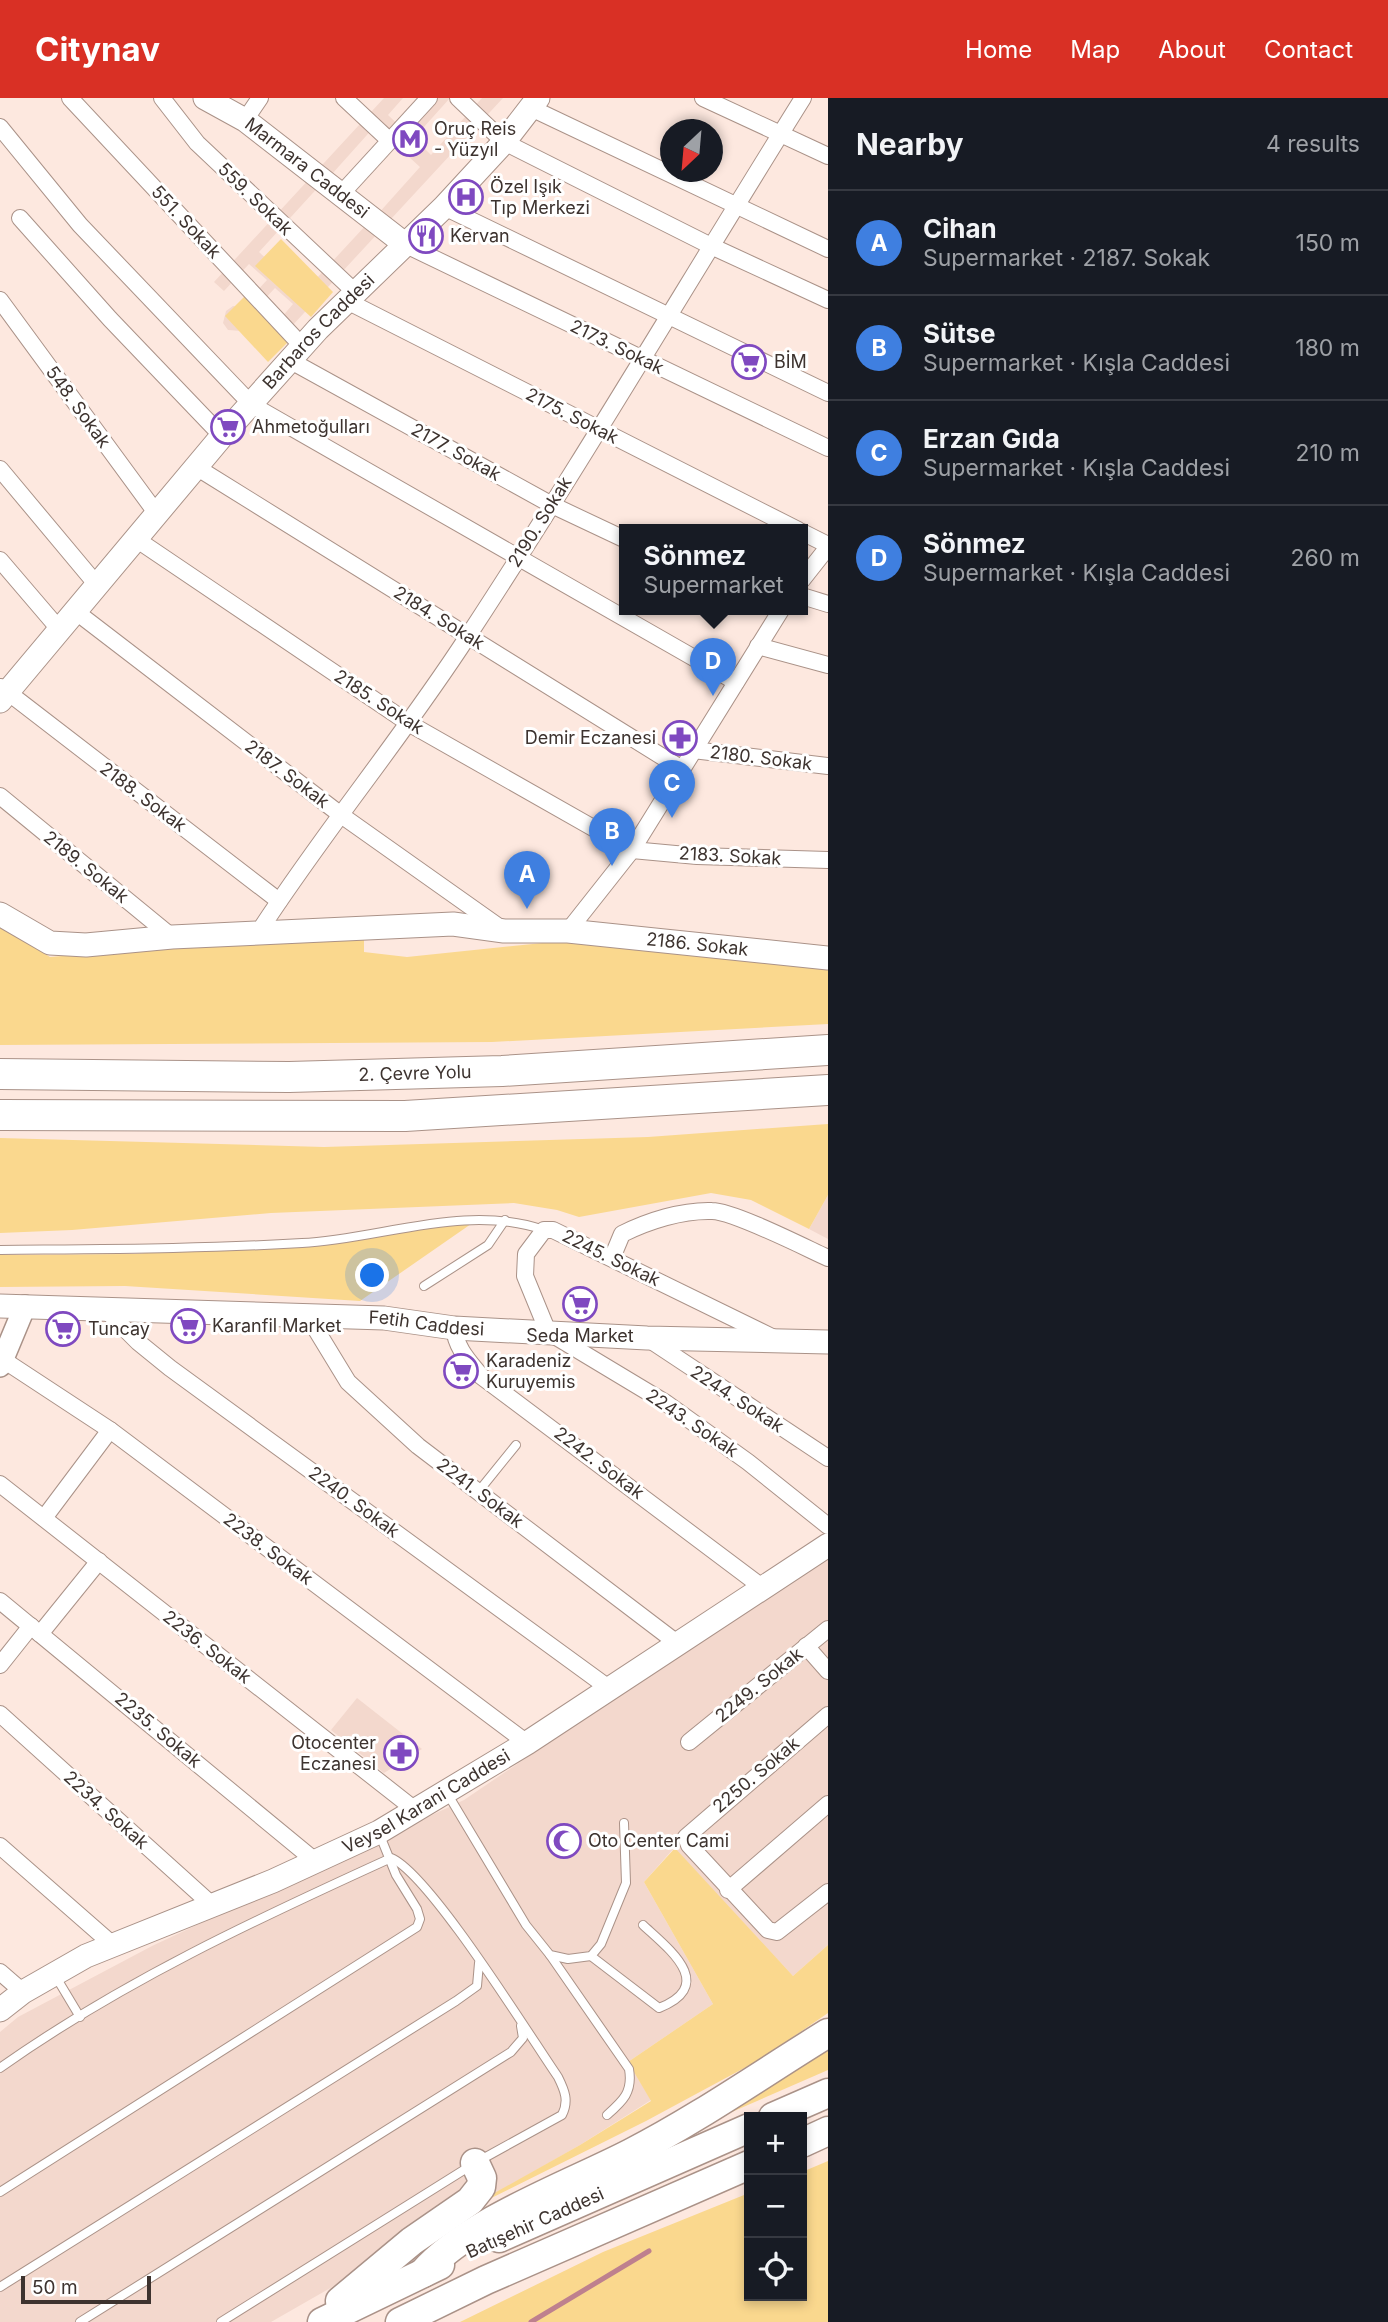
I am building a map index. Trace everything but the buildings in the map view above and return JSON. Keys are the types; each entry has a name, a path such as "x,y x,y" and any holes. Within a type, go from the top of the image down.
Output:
{"highway":[{"name":"2. Çevre Yolu","path":"0,1074 289,1077 462,1073 628,1065 828,1050"},
{"path":"0,1115 405,1116 828,1090"},
{"path":"424,2273 441,2253 535,2199 633,2152 828,2033"},
{"path":"784,2112 828,2093"},
{"name":"Batışehir Caddesi","path":"321,2322 744,2130"},
{"path":"807,2141 828,2131"},
{"path":"321,2322 364,2278 470,2201 481,2187 482,2178 475,2163"},
{"name":"Batışehir Caddesi","path":"400,2322 486,2280 744,2167"}],"main road":[{"name":"Marmara Caddesi","path":"205,98 245,120 406,245"},
{"name":"Barbaros Caddesi","path":"2,693 75,611 222,436 352,297 444,207 504,142 535,103"},
{"name":"2186. Sokak","path":"0,914 50,943 86,945 172,937 453,924 505,931 568,931 828,958"},
{"name":"Fetih Caddesi","path":"0,1306 309,1318 384,1318 454,1328 648,1338 825,1343"},
{"name":"Veysel Karani Caddesi","path":"0,2010 23,1992 54,1974 113,1945 379,1832 527,1743 828,1545"}],"street":[{"name":"551. Sokak","path":"70,98 297,354"},
{"name":"559. Sokak","path":"162,98 197,143 352,297"},
{"path":"245,120 260,98"},
{"path":"344,98 390,141"},
{"path":"342,193 429,98"},
{"path":"458,98 504,142 711,246 828,300"},
{"path":"703,98 828,156"},
{"name":"2190. Sokak","path":"258,933 341,815 410,724 468,636 552,505 597,428 671,317 734,206 803,98"},
{"path":"535,103 734,206 828,249"},
{"path":"0,127 80,225 252,405 619,614"},
{"path":"444,207 828,393"},
{"path":"20,218 110,319 222,436"},
{"name":"2173. Sokak","path":"406,245 828,448"},
{"name":"2175. Sokak","path":"352,297 597,428 786,524"},
{"name":"548. Sokak","path":"0,300 157,514"},
{"name":"2177. Sokak","path":"297,354 552,505 619,537"},
{"name":"2184. Sokak","path":"197,467 682,769"},
{"path":"0,469 97,585"},
{"name":"2175. Sokak","path":"808,535 828,546"},
{"name":"2185. Sokak","path":"136,539 410,724 632,850"},
{"path":"808,572 828,546"},
{"path":"0,560 59,629"},
{"path":"808,598 828,604"},
{"name":"2187. Sokak","path":"75,611 341,815 505,931"},
{"path":"621,615 736,682"},
{"path":"568,931 632,850 774,615"},
{"path":"758,646 828,665"},
{"name":"2188. Sokak","path":"2,693 279,901"},
{"name":"2180. Sokak","path":"693,750 828,766"},
{"name":"2189. Sokak","path":"0,796 172,937"},
{"name":"2183. Sokak","path":"632,850 697,856 828,860"},
{"path":"612,1258 622,1234 639,1226 683,1213 714,1211 828,1258"},
{"name":"2245. Sokak","path":"548,1332 525,1276 526,1254 544,1230 553,1230 777,1340"},
{"path":"2,1360 25,1306"},
{"name":"2240. Sokak","path":"104,1308 138,1342 170,1368 610,1689"},
{"name":"2241. Sokak","path":"309,1318 348,1382 418,1446 677,1643"},
{"name":"2242. Sokak","path":"454,1328 455,1340 481,1376 762,1587"},
{"name":"2243. Sokak","path":"548,1332 666,1403 748,1462 828,1525"},
{"name":"2244. Sokak","path":"648,1338 828,1458"},
{"name":"2238. Sokak","path":"2,1360 110,1430 527,1743"},
{"path":"44,1518 110,1430"},
{"name":"2236. Sokak","path":"0,1484 414,1809"},
{"path":"0,1665 99,1561"},
{"name":"2235. Sokak","path":"0,1601 314,1860"},
{"name":"2249. Sokak","path":"689,1742 828,1629"},
{"path":"806,1646 828,1671"},
{"name":"2234. Sokak","path":"0,1714 212,1905"},
{"name":"2250. Sokak","path":"729,1890 689,1845 686,1836 828,1715"},
{"path":"828,1804 729,1890 768,1930 777,1933 828,1892"},
{"path":"0,1846 113,1945"},
{"path":"0,1972 23,1992"}],"lane":[{"path":"424,1286 488,1245 505,1220"},
{"path":"0,1250 304,1243 432,1224 505,1220 544,1230"},
{"path":"478,1492 516,1445"},
{"path":"445,1790 526,1925 629,2069 632,2082 628,2096 607,2115"},
{"path":"550,1955 568,1959 591,1956 601,1944 626,1883 624,1823"},
{"path":"0,2192 417,1927 420,1919 417,1909 396,1875 379,1832"},
{"path":"0,2068 80,2017 209,1944 391,1858 404,1863 478,1961 558,2077 566,2092 566,2107 562,2115 475,2163 221,2322"},
{"path":"591,1956 645,2000 659,2008 671,2003 683,1993 687,1973 681,1960 643,1925"},
{"path":"0,2287 456,2001 477,1986 478,1961"},
{"path":"54,1974 80,2017"},
{"path":"80,2322 511,2052 520,2045 523,2038 521,2023"}],"shaded area":[{"path":"384,98 403,98 388,115 405,131 434,98 450,98 414,138 431,155 482,98 503,98 279,340 270,331 293,304 275,288 249,316 241,331 228,330 223,323 226,311 233,306 242,307 267,280 249,264 224,291 214,282","holes":["375,126 420,167 377,215 332,174","322,183 367,224 303,293 259,252"]},
{"path":"281,239 333,292 311,317 255,266"},
{"path":"246,295 288,342 268,362 225,316"},
{"path":"0,926 50,957 257,940 364,940 364,952 407,957 562,941 828,966 828,1024 492,1042 0,1045"},
{"path":"828,1124 828,1195 809,1229 751,1200 711,1193 579,1217 557,1210 514,1203 271,1213 72,1230 0,1233 0,1138 324,1147 648,1137"},
{"path":"828,1195 828,1239 809,1229"},
{"path":"471,1224 360,1301 125,1286 0,1287 0,1255 134,1254"},
{"path":"828,1553 828,1945 793,1976 674,1848 644,1882 713,2004 628,2062 651,2100 580,2145 271,2322 0,2322 0,2032 18,2017 152,1946 464,1800"},
{"path":"357,1698 422,1749 384,1773 331,1730"},
{"path":"675,1848 793,1976 828,1945 828,2013 761,2059 646,2121 441,2223 580,2145 651,2101 628,2062 713,2004 644,1882"},
{"path":"828,2041 828,2070 695,2128"},
{"path":"828,2161 828,2322 460,2322 603,2252 744,2195 744,2301 807,2301 807,2170"}],"waterway":[{"path":"531,2322 649,2251"}],"place":[{"name":"Oruç Reis - Yüzyıl","path":"410,139"},
{"name":"Özel Işık Tıp Merkezi","path":"466,197"},
{"name":"Kervan","path":"426,236"},
{"name":"BİM","path":"749,362"},
{"name":"Ahmetoğulları","path":"228,427"},
{"name":"Sönmez","path":"713,696"},
{"name":"Demir Eczanesi","path":"680,738"},
{"name":"Erzan Gıda","path":"672,818"},
{"name":"Sütse","path":"612,866"},
{"name":"Cihan","path":"527,909"},
{"name":"Seda Market","path":"580,1304"},
{"name":"Karanfil Market","path":"188,1326"},
{"name":"Tuncay","path":"63,1329"},
{"name":"Karadeniz Kuruyemis","path":"461,1371"},
{"name":"Otocenter Eczanesi","path":"401,1753"},
{"name":"Oto Center Cami","path":"564,1841"}]}
